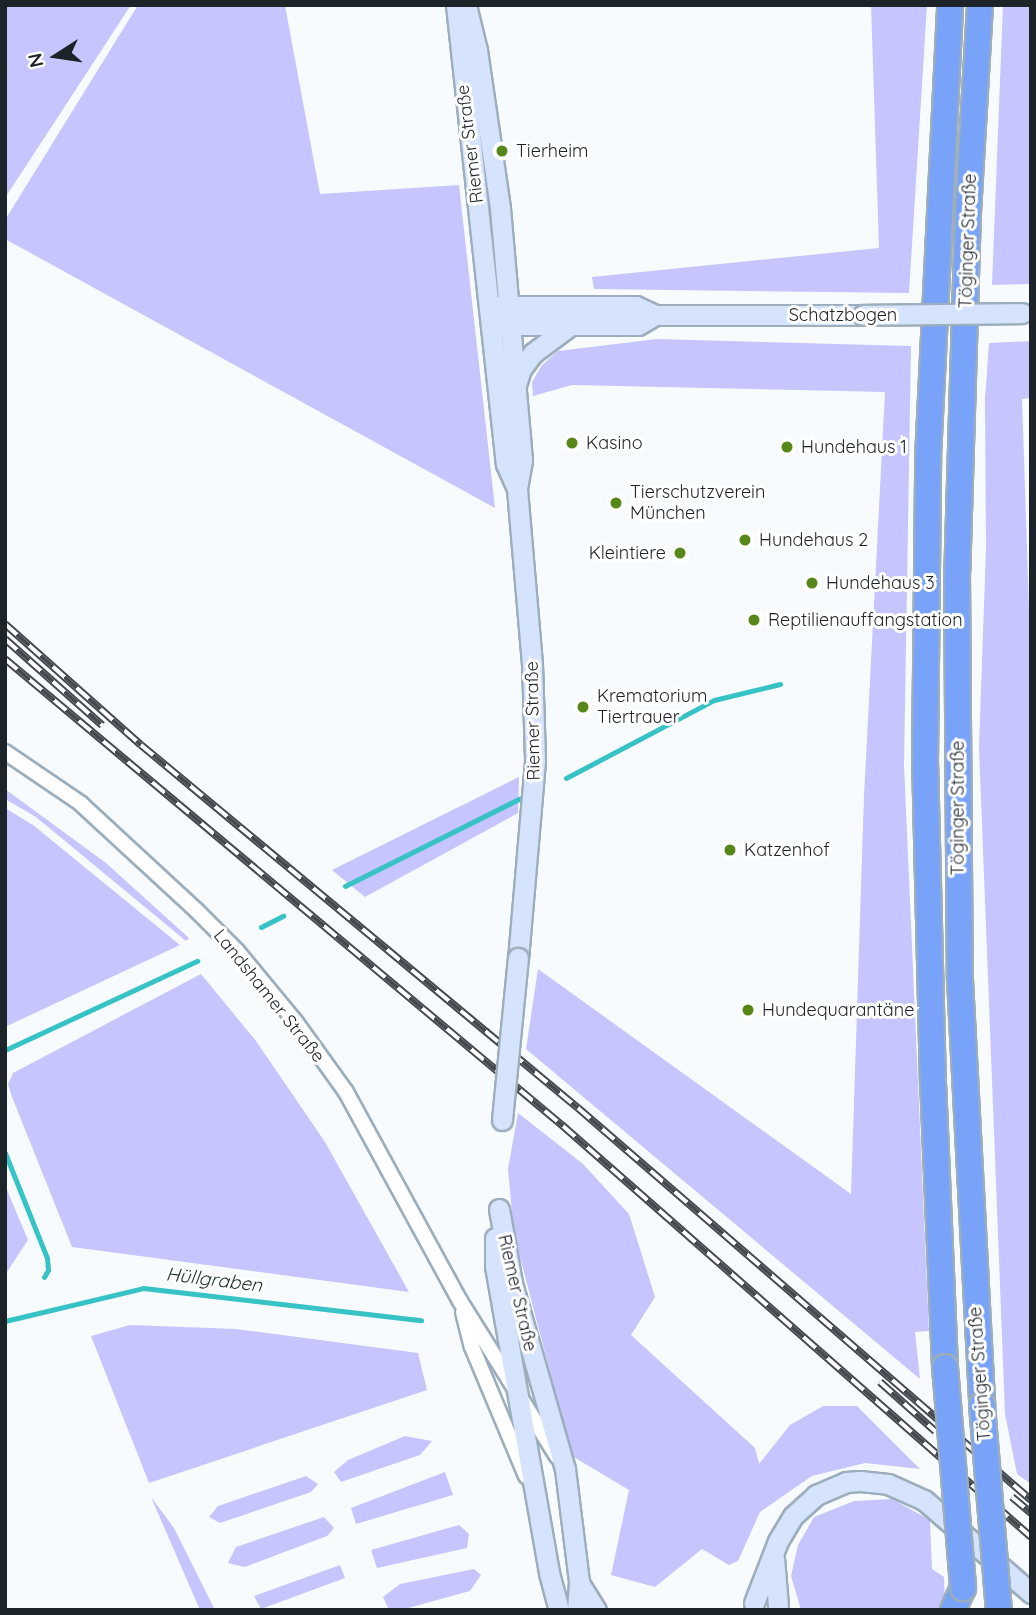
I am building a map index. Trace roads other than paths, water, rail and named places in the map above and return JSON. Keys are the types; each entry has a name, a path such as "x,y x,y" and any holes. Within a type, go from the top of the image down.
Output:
{"highway":[{"name":"Töginger Straße","path":"950,5 928,458 925,763 933,1086 945,1367 961,1602"},
{"name":"Töginger Straße","path":"980,5 968,224 957,572 958,824 960,980 982,1405 999,1610"},
{"path":"974,117 989,94 993,5"}],"street":[{"name":"Riemer Straße","path":"456,5 506,464 517,489"},
{"name":"Riemer Straße","path":"466,5 477,50 488,127 511,326 522,460 517,489 536,712 532,818 502,1120"},
{"name":"Schatzbogen","path":"489,315 509,306 635,306 655,315 1026,313"},
{"name":"Schatzbogen","path":"489,315 511,326 568,327 638,325 655,315"},
{"path":"516,387 521,369 533,353 568,327"},
{"name":"Landshamer Straße","path":"5,752 80,803 237,951 295,1021 346,1092 460,1301 565,1469"},
{"name":"Riemer Straße","path":"559,1610 549,1573 495,1266 499,1209 512,1283 565,1469 579,1583 578,1610"},
{"name":"Landshamer Straße","path":"460,1301 472,1347 534,1491"},
{"path":"774,1553 781,1608 748,1606 774,1553 793,1516 816,1495 846,1482 875,1481 904,1489 924,1500 1031,1593"},
{"path":"579,1583 596,1610"}],"waterway":[{"path":"566,778 714,700 780,684"},
{"path":"345,886 519,799"},
{"path":"261,927 283,916"},
{"path":"5,1050 197,961"},
{"path":"5,1153 47,1258 48,1270 44,1277"},
{"name":"Hüllgraben","path":"5,1321 143,1288 421,1320"}],"railway":[{"path":"5,624 141,745 578,1108 1031,1500"},
{"path":"5,639 102,725"},
{"path":"5,659 563,1126 1031,1537"},
{"path":"880,1382 935,1431"},
{"path":"1012,1497 1031,1513"}],"place":[{"name":"Tierheim","path":"502,151"},
{"name":"Kasino","path":"572,443"},
{"name":"Hundehaus 1","path":"787,447"},
{"name":"Tierschutzverein München","path":"616,503"},
{"name":"Hundehaus 2","path":"745,540"},
{"name":"Kleintiere","path":"680,553"},
{"name":"Hundehaus 3","path":"812,583"},
{"name":"Reptilienauffangstation","path":"754,620"},
{"name":"Krematorium Tiertrauer","path":"583,707"},
{"name":"Katzenhof","path":"730,850"},
{"name":"Hundequarantäne","path":"748,1010"}]}
